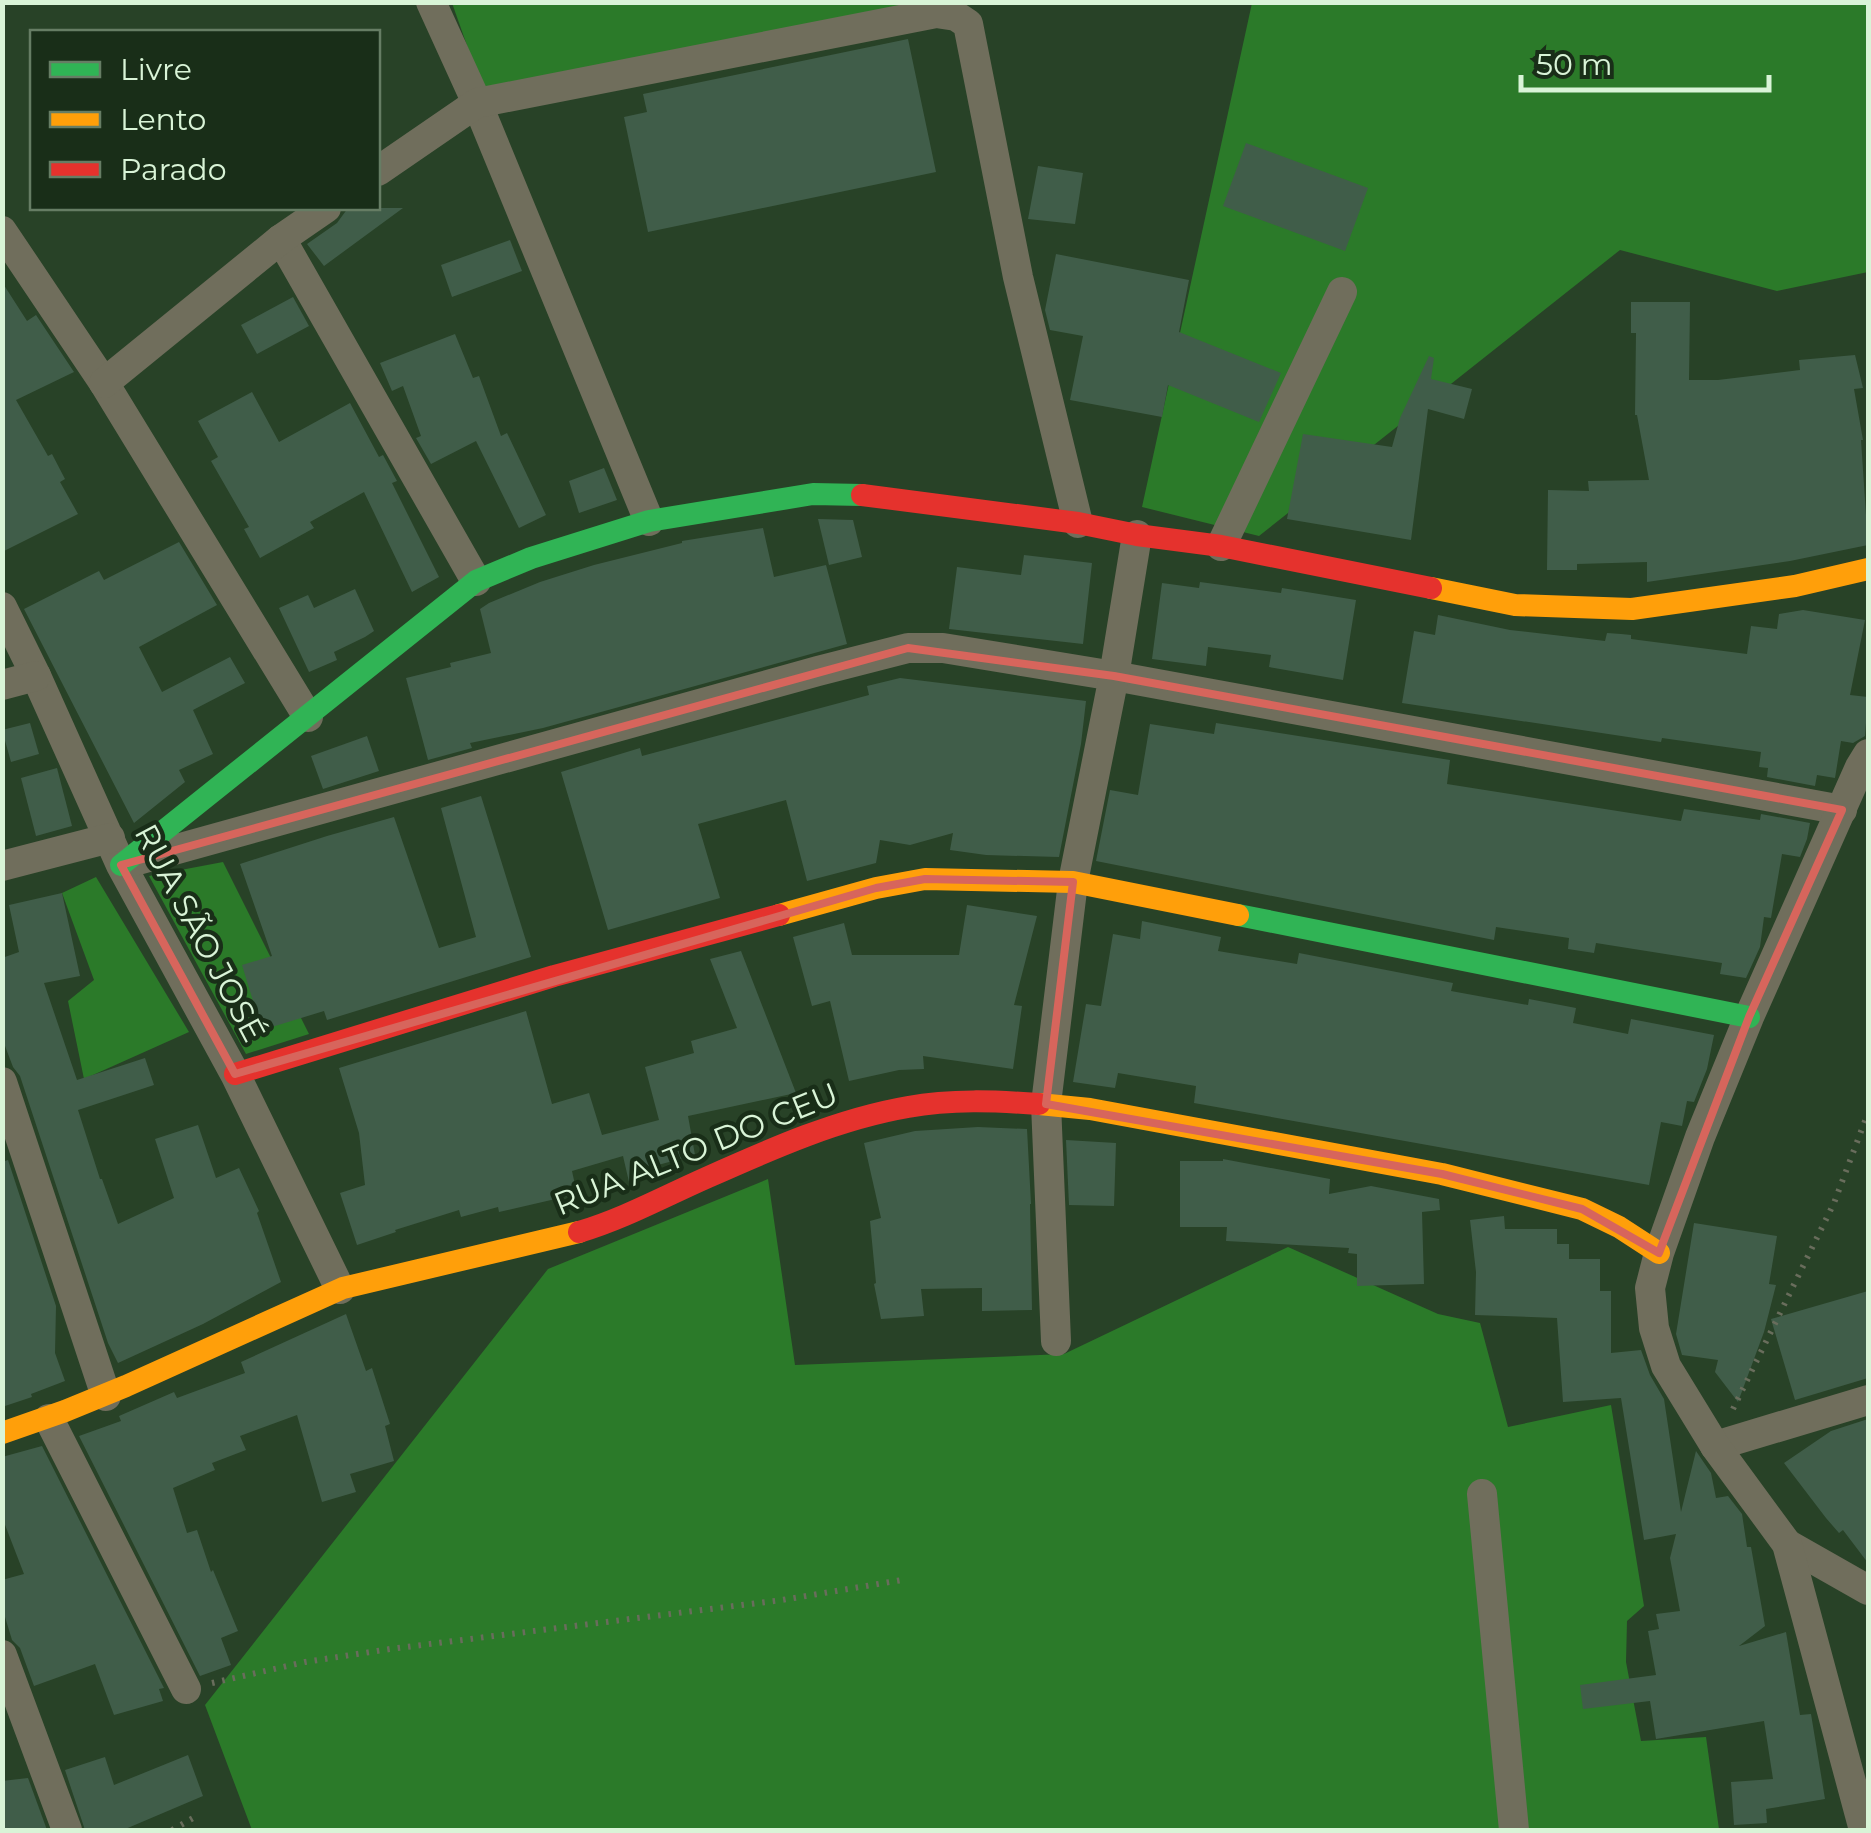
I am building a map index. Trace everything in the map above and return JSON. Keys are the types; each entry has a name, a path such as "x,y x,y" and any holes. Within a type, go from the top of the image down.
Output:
{"street":[{"path":"431,2 477,103 649,521"},
{"path":"380,170 477,103 936,13 956,16 968,24 1018,278 1078,523"},
{"path":"104,383 281,239 323,210"},
{"path":"2,231 104,383 308,716"},
{"path":"281,239 476,581"},
{"path":"1221,546 1342,292"},
{"path":"116,852 308,716 476,581 530,558 649,521 813,494 860,494 1078,523 1221,546 1515,605 1632,609 1795,586 1868,568"},
{"path":"1056,1341 1046,1104 1073,882 1137,535"},
{"name":"RUA SÃO JOSÉ","path":"2,607 116,852 235,1074 340,1289"},
{"path":"2,866 116,852 908,648 943,648 1114,676 1842,810"},
{"path":"2,685 36,676"},
{"path":"1864,1830 1788,1544 1714,1446 1666,1366 1654,1328 1650,1288 1658,1253 1700,1137 1749,1017 1868,754"},
{"path":"235,1074 554,976 925,878 1073,882 1749,1017"},
{"path":"2,1082 106,1396"},
{"name":"RUA ALTO DO CEU","path":"2,1433 106,1396 340,1289 460,1259 543,1244 628,1215 712,1175 831,1127 883,1112 937,1103 1046,1104 1090,1109 1442,1174 1582,1209 1620,1227 1658,1253"},
{"path":"1714,1446 1868,1400"},
{"path":"50,1419 186,1689"},
{"path":"1482,1494 1514,1830"},
{"path":"1788,1544 1868,1590"},
{"path":"2,1654 67,1830"}],"path":[{"path":"1714,1446 1834,1202 1868,1113"},
{"path":"186,1689 306,1662 390,1649 782,1600 902,1580"},
{"path":"172,1830 194,1818"}],"highlighted area":[{"path":"908,648 1114,676 1842,810 1749,1017 1659,1253 1582,1209 1442,1174 1046,1104 1073,882 925,879 876,888 235,1074 121,865"}],"green space":[{"path":"452,3 961,3 482,88"},
{"path":"1252,3 1868,3 1868,272 1777,291 1620,250 1259,536 1142,507"},
{"path":"223,862 309,1034 246,1054 149,876"},
{"path":"96,877 189,1032 84,1079 68,1001 94,980 62,893"},
{"path":"768,1179 795,1365 1064,1354 1288,1247 1438,1314 1480,1323 1508,1427 1611,1405 1644,1606 1627,1621 1626,1662 1641,1741 1706,1737 1719,1829 252,1830 205,1705 548,1269"}],"building":[{"path":"908,39 936,172 648,232 624,117 647,112 643,94"},
{"path":"1246,143 1368,188 1345,251 1223,206"},
{"path":"1038,166 1083,173 1075,224 1028,219"},
{"path":"403,208 324,266 307,244 337,223 347,210"},
{"path":"510,240 522,271 452,297 441,265"},
{"path":"1056,254 1189,280 1179,332 1281,373 1259,422 1168,385 1162,417 1070,400 1083,336 1050,330 1045,310"},
{"path":"2,282 27,321 36,315 74,372 16,400 48,456 52,454 65,479 60,482 78,514 2,552"},
{"path":"293,297 309,326 257,354 241,325"},
{"path":"1631,302 1690,302 1689,380 1800,370 1799,360 1855,355 1863,388 1854,389 1863,440 1868,545 1647,582 1647,562 1577,564 1577,570 1547,570 1548,490 1589,491 1588,481 1649,480 1635,415 1636,333 1631,333"},
{"path":"455,334 473,378 479,376 501,436 507,433 546,515 519,528 476,441 431,464 416,438 421,436 403,386 392,391 380,363"},
{"path":"1429,356 1434,358 1431,379 1472,389 1464,419 1428,409 1411,540 1287,519 1303,434 1392,447 1400,418"},
{"path":"252,392 279,442 350,403 379,457 383,455 397,481 392,483 439,577 412,592 364,492 310,522 314,528 260,558 244,529 249,527 211,461 218,457 198,421"},
{"path":"604,468 617,500 579,513 569,481"},
{"path":"818,519 853,520 862,557 829,565"},
{"path":"763,528 774,577 826,565 847,644 543,728 470,743 472,748 428,760 406,678 491,653 480,609 540,582 594,565 682,541"},
{"path":"179,542 217,605 139,647 162,692 230,657 245,683 193,710 213,754 179,770 185,782 134,823 24,609 99,571 104,580"},
{"path":"1024,555 1092,563 1083,644 949,629 957,567 1021,575"},
{"path":"1200,582 1281,593 1282,588 1356,600 1343,680 1269,667 1271,655 1208,647 1206,666 1152,659 1162,583 1199,588"},
{"path":"355,589 374,631 334,652 337,660 309,672 279,608 308,595 314,608"},
{"path":"1803,610 1865,620 1850,695 1868,697 1865,736 1853,743 1841,741 1835,778 1817,775 1815,786 1767,777 1768,768 1759,767 1761,752 1662,738 1661,742 1402,703 1414,631 1435,635 1438,615 1510,630 1605,641 1607,633 1631,635 1631,639 1747,654 1751,626 1777,629 1779,614"},
{"path":"900,678 1086,701 1059,857 950,850 953,833 910,845 880,840 876,863 807,881 786,800 698,824 720,898 608,930 561,772 640,748 642,756 869,695 867,686"},
{"path":"30,723 39,754 11,762 2,730"},
{"path":"1216,723 1450,760 1447,784 1681,821 1684,809 1760,820 1761,814 1810,823 1800,857 1782,854 1771,918 1764,917 1760,947 1746,978 1720,974 1722,963 1596,943 1594,953 1568,949 1569,938 1496,927 1494,940 1096,861 1110,790 1138,795 1150,724 1214,734"},
{"path":"367,736 379,771 323,789 311,756"},
{"path":"57,768 72,826 36,836 21,778"},
{"path":"481,796 531,957 327,1020 324,1011 262,1030 242,965 272,956 240,864 394,817 439,948 476,937 441,808"},
{"path":"62,893 80,976 44,983 77,1080 145,1058 154,1085 78,1110 118,1224 174,1198 155,1139 198,1125 216,1178 239,1168 259,1211 281,1282 118,1363 108,1343 20,1076 2,1038 2,958 19,952 9,905"},
{"path":"967,905 1037,916 1014,1005 1022,1006 1013,1069 923,1056 924,1069 849,1081 830,1001 812,1006 793,937 844,923 852,955 959,955"},
{"path":"1142,921 1221,937 1218,951 1297,964 1299,953 1453,983 1451,991 1528,1005 1529,999 1576,1008 1573,1023 1628,1034 1631,1019 1714,1035 1707,1069 1694,1102 1687,1101 1682,1126 1661,1122 1649,1185 1194,1103 1196,1086 1118,1073 1115,1088 1073,1082 1086,1004 1101,1006 1113,934 1140,939"},
{"path":"741,951 796,1093 688,1116 695,1155 658,1165 629,1182 623,1156 572,1171 577,1194 499,1212 498,1207 461,1217 459,1210 357,1245 340,1193 365,1185 359,1133 339,1068 526,1011 552,1104 589,1093 602,1135 659,1120 645,1067 694,1053 691,1041 737,1028 710,959"},
{"path":"1027,1129 1032,1310 982,1311 982,1288 921,1289 924,1316 881,1319 874,1284 870,1221 881,1218 864,1143 915,1131"},
{"path":"1066,1140 1116,1143 1114,1206 1069,1205"},
{"path":"1223,1159 1330,1179 1329,1194 1371,1186 1439,1199 1440,1210 1422,1212 1424,1284 1357,1286 1357,1254 1348,1253 1349,1248 1226,1241 1227,1227 1180,1227 1180,1161"},
{"path":"8,1160 56,1306 55,1353 65,1381 2,1407 2,1162"},
{"path":"1504,1216 1505,1229 1557,1229 1557,1244 1569,1244 1569,1259 1600,1259 1600,1291 1611,1291 1611,1353 1641,1350 1664,1399 1681,1512 1696,1451 1711,1473 1716,1498 1728,1496 1742,1514 1765,1626 1739,1646 1786,1632 1800,1715 1811,1714 1825,1799 1766,1809 1767,1823 1734,1825 1731,1782 1773,1779 1764,1721 1656,1739 1650,1701 1583,1709 1580,1685 1656,1675 1648,1631 1659,1629 1656,1614 1680,1611 1670,1558 1676,1534 1644,1540 1621,1398 1563,1402 1557,1318 1475,1315 1476,1272 1470,1220"},
{"path":"1694,1223 1777,1236 1769,1284 1776,1285 1764,1332 1738,1402 1715,1372 1718,1360 1682,1355 1676,1334"},
{"path":"1868,1291 1868,1378 1795,1400 1771,1319"},
{"path":"346,1314 366,1371 372,1368 390,1424 385,1426 394,1461 350,1474 356,1492 322,1502 297,1415 240,1436 246,1450 212,1463 215,1470 173,1488 187,1533 197,1530 238,1631 221,1638 231,1665 200,1676 79,1436 121,1421 119,1416 174,1392 177,1398 245,1373 241,1362"},
{"path":"1868,1419 1868,1563 1843,1530 1839,1533 1826,1518 1784,1463 1831,1431"},
{"path":"42,1446 164,1688 159,1689 163,1701 114,1715 95,1664 34,1686 20,1648 12,1640 2,1607 2,1580 24,1574 2,1517 2,1457"},
{"path":"188,1755 203,1796 123,1830 85,1830 65,1770 105,1757 114,1785"},
{"path":"28,1778 47,1830 2,1830 2,1781"}],"traffic: fast":[{"path":"121,865 476,581 531,558 649,521 813,494 862,495"},
{"path":"1238,915 1749,1017"}],"traffic: slow":[{"path":"1431,588 1515,605 1632,609 1795,586 1868,569"},
{"path":"779,915 925,879 1073,882 1238,915"},
{"path":"1039,1104 1090,1109 1442,1174 1582,1209 1659,1253"},
{"path":"2,1433 126,1386 343,1288 579,1232"}],"traffic: jam":[{"path":"862,495 1221,546 1431,588"},
{"path":"235,1074 554,976 779,915"},
{"path":"579,1232 780,1146 856,1119 941,1103 1039,1104"}]}
